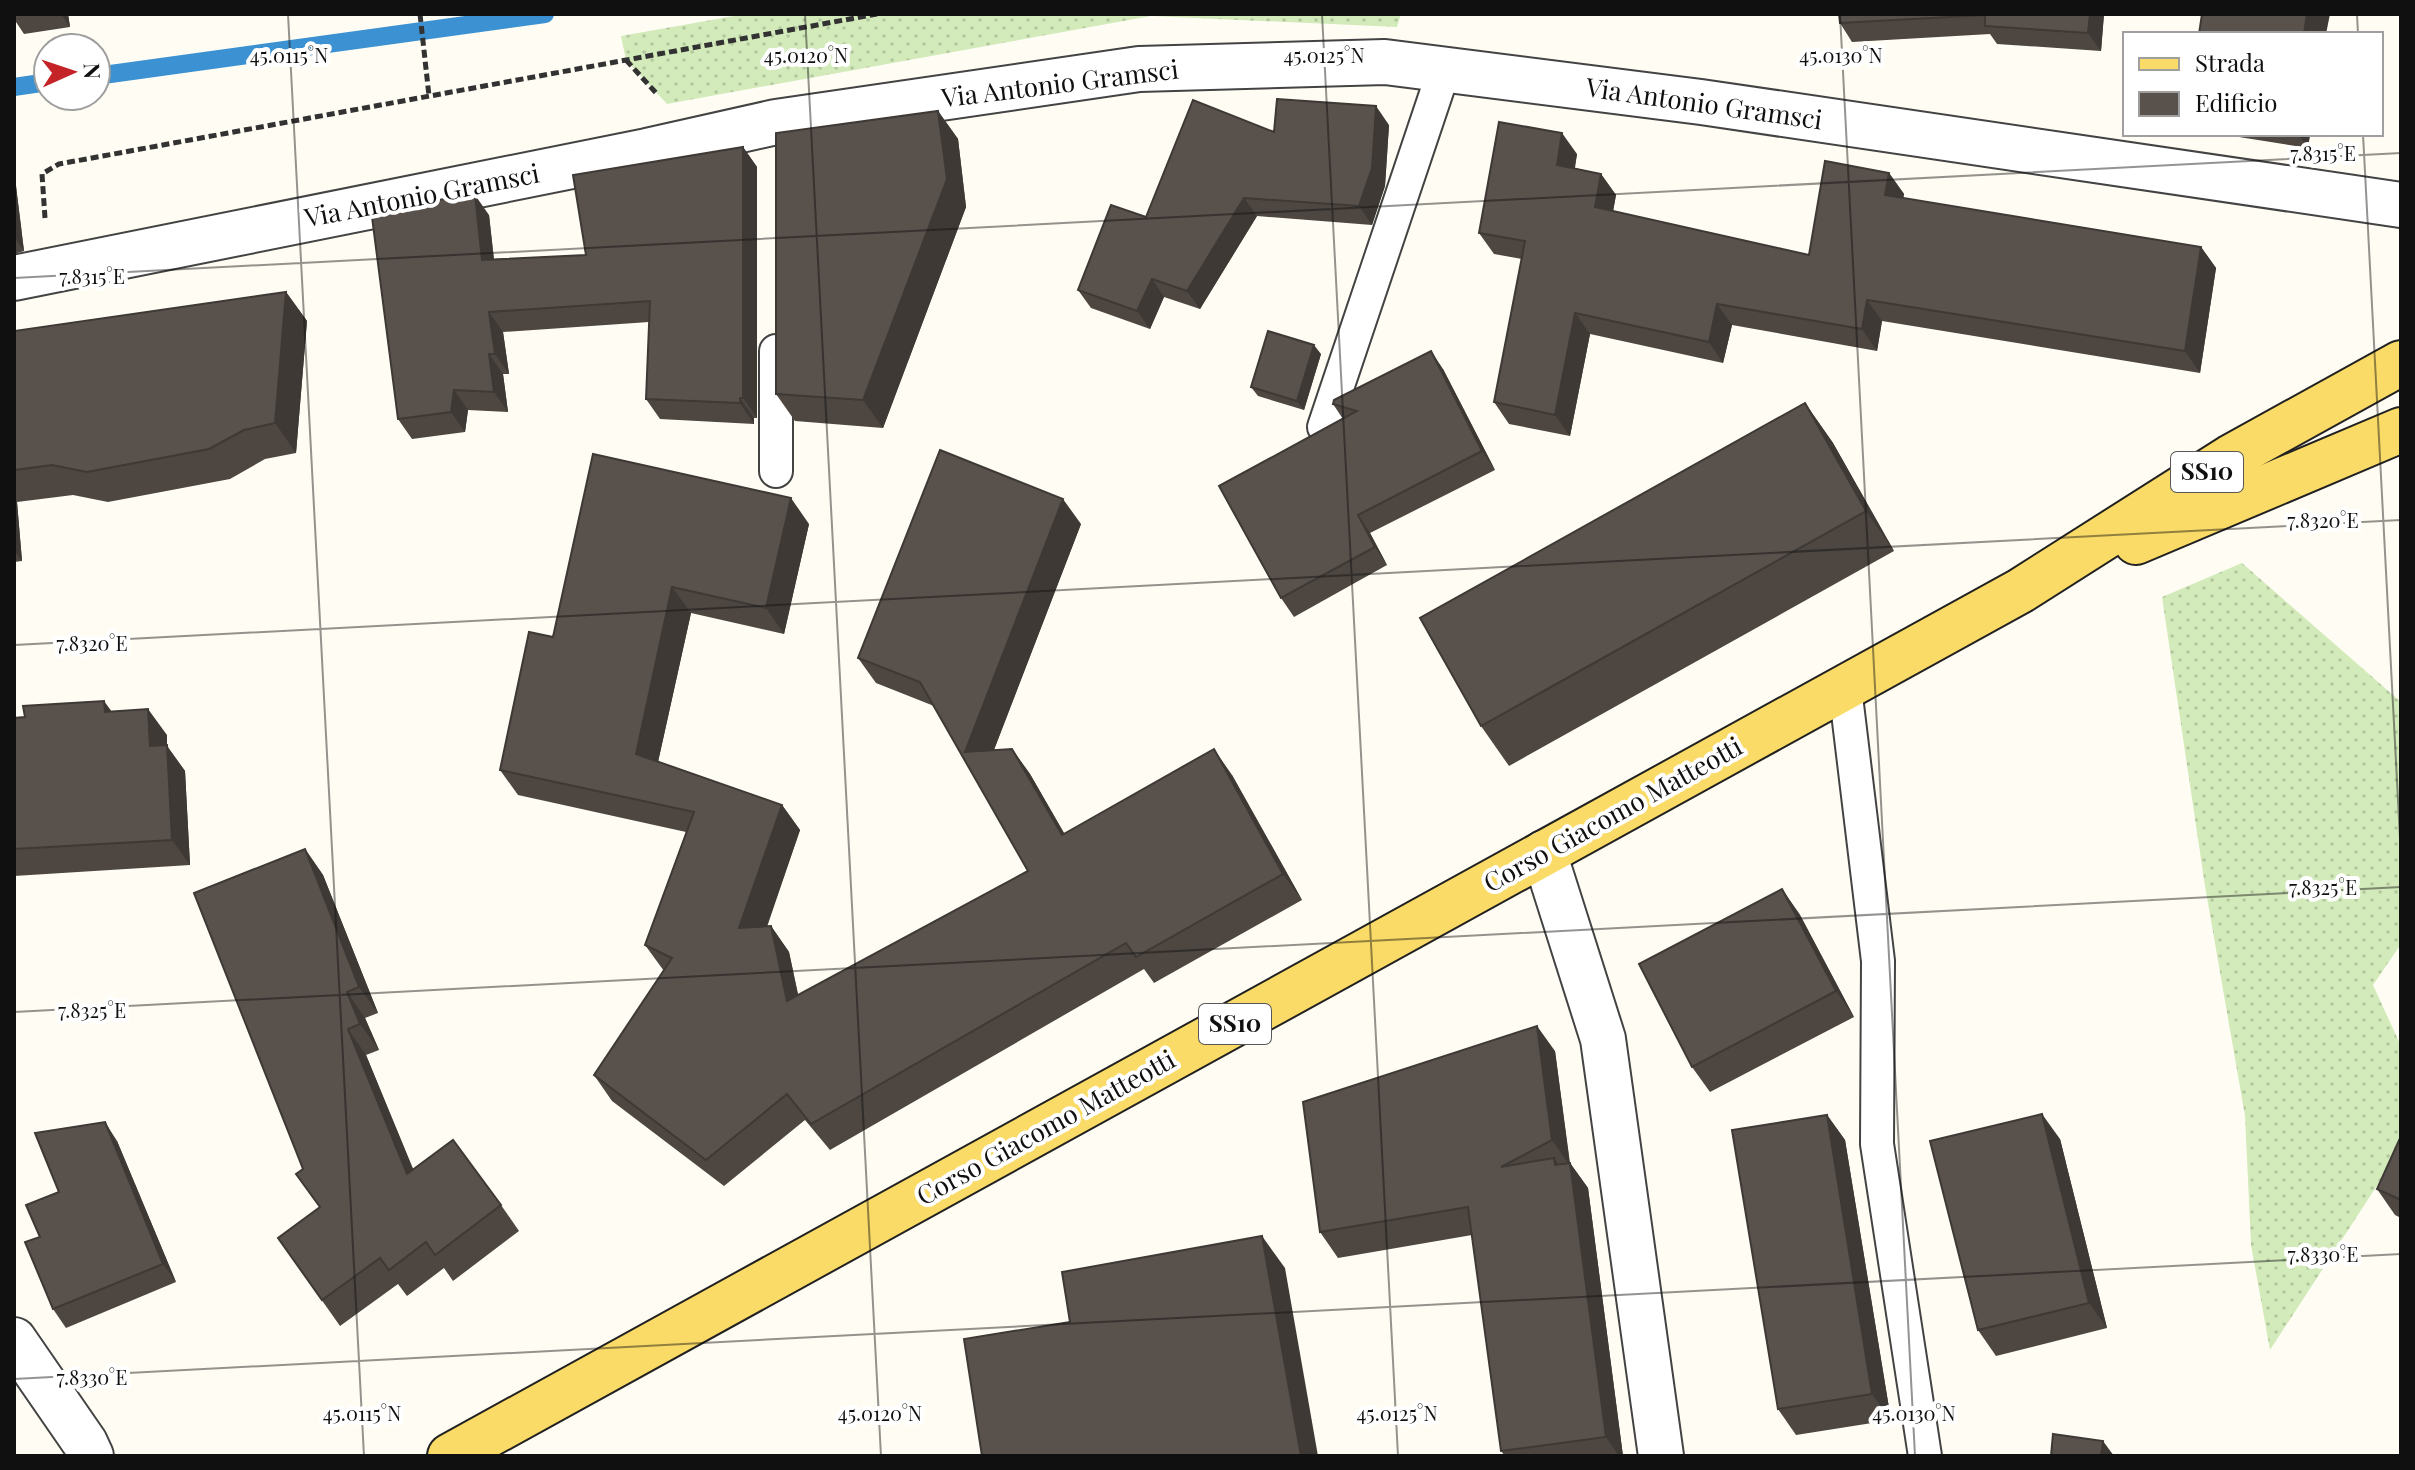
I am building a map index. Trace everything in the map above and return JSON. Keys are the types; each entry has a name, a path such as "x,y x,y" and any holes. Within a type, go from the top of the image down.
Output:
{"main road":[{"name":"Corso Giacomo Matteotti","path":"450,1456 2020,591 2231,457 2401,363"},
{"name":"Corso Giacomo Matteotti","path":"2020,591 2401,430"}],"street":[{"name":"Via Antonio Gramsci","path":"31,274 631,154 776,138 1139,69 1385,62 1701,102 2401,205"},
{"path":"1544,853 1603,1039 1661,1456"},
{"path":"14,1340 91,1456"}],"lane":[{"path":"1324,427 1444,70"},
{"path":"776,329 776,471"},
{"path":"1845,688 1878,961 1877,1144 1925,1456"}],"path":[{"path":"420,14 429,96"},
{"path":"31,274 42,174 59,164 877,14"}],"green space":[{"path":"745,14 1401,14 1397,27 1151,16 667,104 626,60 621,36"},
{"path":"2242,563 2401,702 2401,944 2373,985 2401,1046 2401,1169 2382,1178 2270,1350 2251,1245 2245,1116 2205,886 2162,597"}],"building":[{"path":"1839,14 2090,14 2088,33 1985,26 1985,15 1840,23"},
{"path":"2202,14 2307,14 2304,32 2199,32"},
{"path":"1277,99 1376,106 1372,168 1359,206 1244,198 1187,291 1152,279 1137,311 1078,290 1111,205 1146,217 1193,100 1274,132"},
{"path":"938,111 947,179 863,400 776,394 776,133"},
{"path":"1499,122 1562,133 1557,165 1601,174 1595,207 1809,255 1825,161 1889,173 1885,195 2201,247 2185,351 1867,300 1862,329 1717,304 1709,342 1575,313 1555,415 1494,402 1525,241 1479,233"},
{"path":"743,147 743,398 740,398 740,403 646,399 650,301 489,312 495,354 489,354 494,392 454,390 451,412 398,419 371,209 475,195 482,260 586,255 573,175"},
{"path":"286,292 275,423 244,430 209,449 87,472 52,465 14,470 14,331"},
{"path":"1268,331 1314,345 1297,401 1251,387"},
{"path":"1431,351 1482,451 1358,515 1375,547 1281,598 1219,486 1357,411 1333,404 1334,400"},
{"path":"1805,403 1866,511 1481,726 1420,618"},
{"path":"940,450 1063,499 965,752 1012,749 1062,835 1214,749 1283,874 1136,957 1126,943 811,1124 787,1094 706,1160 594,1075 672,958 645,945 694,812 500,770 529,632 553,637 593,454 791,498 766,608 672,587 636,754 782,805 739,928 771,926 787,1001 1028,871 920,682 858,658"},
{"path":"104,701 105,712 148,709 150,746 167,745 172,840 14,849 14,718 25,717 23,706"},
{"path":"305,849 359,987 347,992 360,1024 348,1029 407,1174 453,1140 501,1205 435,1255 426,1242 389,1270 380,1258 322,1300 278,1238 320,1207 296,1174 303,1169 194,893"},
{"path":"1782,889 1836,991 1692,1067 1639,964"},
{"path":"1537,1026 1552,1140 1501,1167 1554,1158 1555,1165 1570,1163 1606,1437 1501,1451 1468,1207 1320,1232 1303,1102"},
{"path":"2042,1114 2089,1303 1978,1330 1930,1141"},
{"path":"1827,1115 1872,1394 1778,1409 1732,1130"},
{"path":"105,1122 163,1264 53,1309 25,1242 40,1237 26,1205 59,1192 35,1133"},
{"path":"2401,1136 2401,1200 2377,1189"},
{"path":"1262,1236 1301,1456 982,1456 964,1339 1070,1322 1062,1272"},
{"path":"2053,1434 2103,1441 2101,1456 2051,1456"}],"waterway":[{"path":"112,74 545,14"},
{"path":"14,87 32,84"}]}
